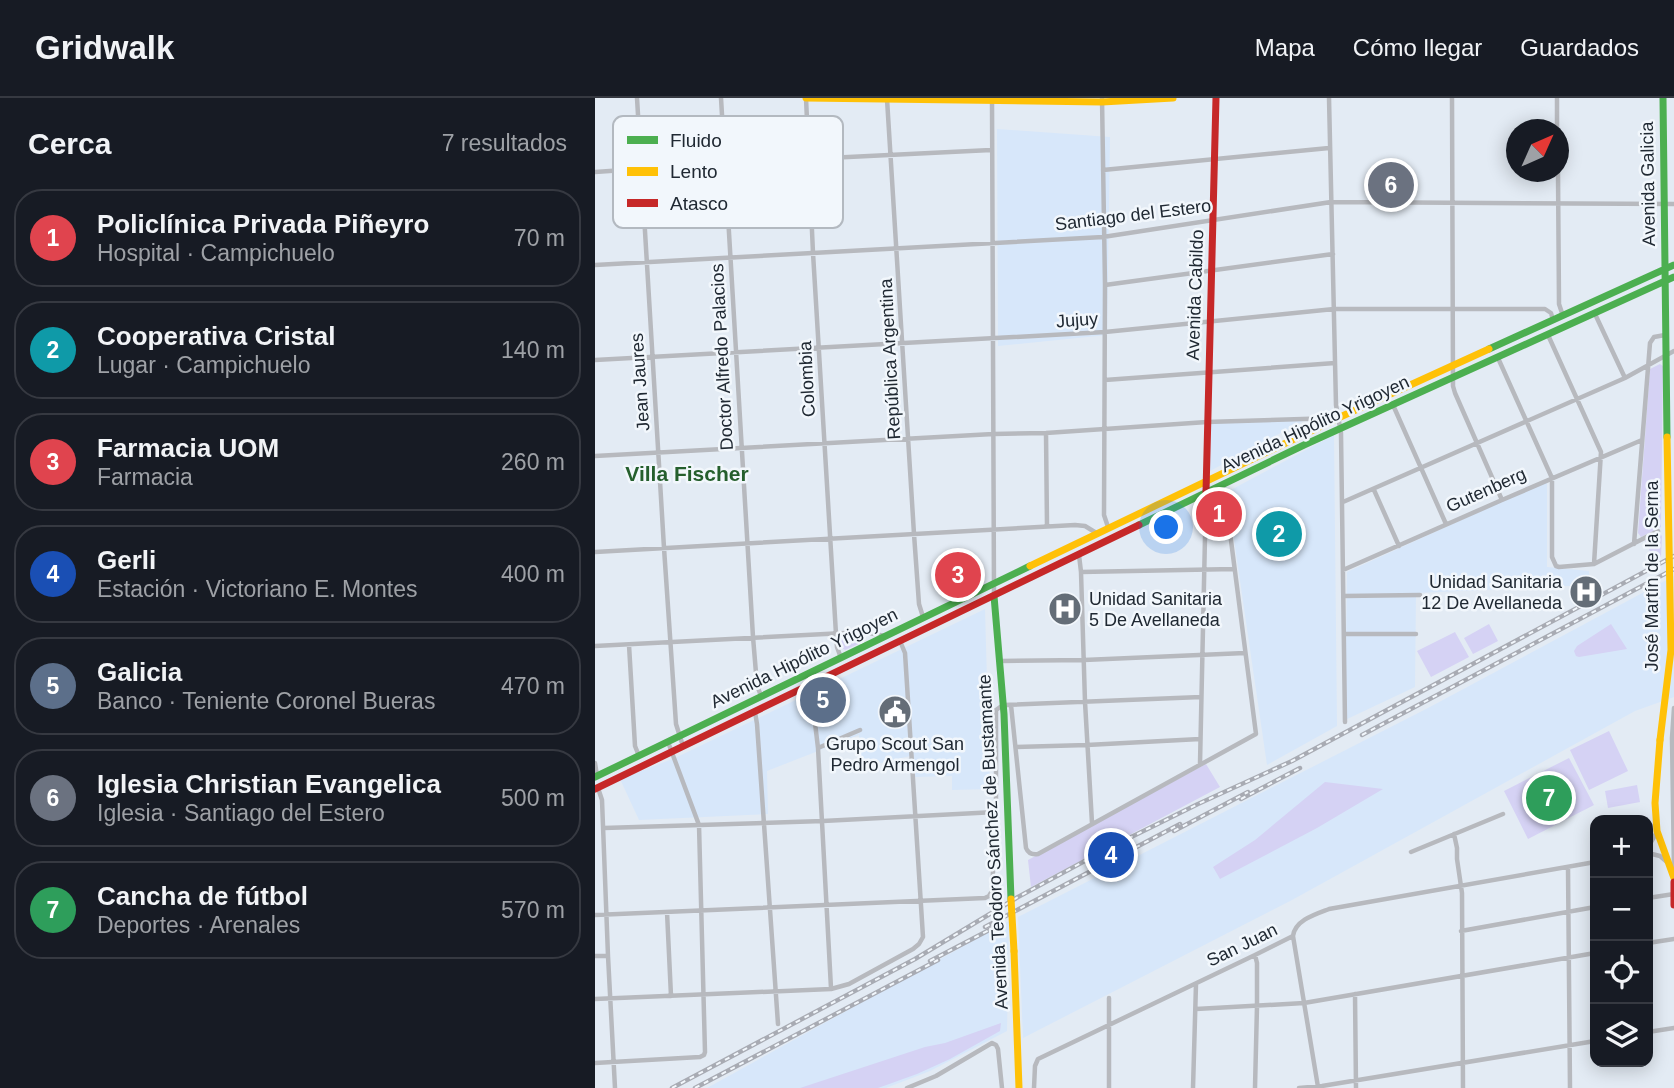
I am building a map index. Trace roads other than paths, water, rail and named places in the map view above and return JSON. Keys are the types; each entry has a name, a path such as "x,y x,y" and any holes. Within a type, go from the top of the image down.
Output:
{"main road":[{"path":"806,98 1173,98"},
{"name":"Avenida Cabildo","path":"1206,492 1216,98"},
{"name":"Avenida Galicia","path":"1663,98 1665,270"},
{"name":"Avenida Hipólito Yrigoyen","path":"596,777 1206,480 1674,265"},
{"name":"José Martín de la Serna","path":"1665,270 1671,643 1655,803 1657,831 1672,868 1674,905"},
{"name":"Avenida Hipólito Yrigoyen","path":"596,788 1206,492 1674,277"},
{"name":"Avenida Teodoro Sánchez de Bustamante","path":"994,596 1001,661 1019,1088"}],"street":[{"name":"Jean Jaures","path":"637,98 638,116"},
{"name":"Doctor Alfredo Palacios","path":"721,98 722,116"},
{"name":"Colombia","path":"806,98 807,116"},
{"name":"República Argentina","path":"887,98 914,534 919,604 924,618"},
{"path":"1329,98 1336,405 1340,429 1343,502 1346,722"},
{"path":"1451,98 1453,378 1455,393 1502,500"},
{"path":"1557,98 1557,119"},
{"path":"992,99 994,596"},
{"path":"1102,100 1105,285 1104,514 1109,528"},
{"path":"1103,170 1329,148"},
{"path":"843,157 991,150"},
{"path":"595,172 613,170"},
{"path":"1558,182 1559,304 1563,316"},
{"name":"Santiago del Estero","path":"595,265 1103,237 1331,202 1674,204"},
{"name":"Jean Jaures","path":"645,228 676,724 683,747"},
{"name":"Doctor Alfredo Palacios","path":"728,228 753,637 757,685 761,696"},
{"name":"Colombia","path":"812,228 836,634 841,658"},
{"path":"1105,285 1333,254"},
{"name":"Jujuy","path":"595,360 1105,332 1334,309 1545,309 1551,313 1553,320"},
{"path":"1595,314 1625,378"},
{"path":"1548,335 1601,452 1594,564"},
{"name":"José Martín de la Serna","path":"1634,545 1647,365 1652,340 1665,335"},
{"path":"1343,502 1625,378 1674,351"},
{"path":"1498,358 1552,478 1553,563 1559,567 1594,564 1658,531"},
{"path":"1105,380 1335,363"},
{"path":"1394,405 1446,524"},
{"path":"595,456 1207,422 1338,418"},
{"path":"1046,433 1047,526"},
{"name":"Gutenberg","path":"1343,570 1641,440"},
{"path":"1011,705 1026,848 1030,854 1038,854 1255,734 1222,485"},
{"path":"1374,490 1399,546"},
{"path":"1200,764 1206,492"},
{"path":"595,552 1047,526 1085,526 1098,534"},
{"path":"1079,554 1092,823"},
{"path":"1081,572 1234,569"},
{"path":"1344,596 1420,595"},
{"path":"595,646 865,632 886,636"},
{"path":"1345,634 1416,634"},
{"path":"595,999 831,989 849,984 919,944 923,937 916,815 905,653 900,641"},
{"path":"629,645 635,746 639,756"},
{"path":"1001,661 1245,653"},
{"path":"808,686 818,748 831,989"},
{"path":"595,915 985,898 991,894 996,812 996,710 1003,705 1201,697"},
{"name":"José Martín de la Serna","path":"1672,868 1674,708"},
{"path":"755,712 778,1024"},
{"path":"818,748 860,730"},
{"path":"1016,747 1200,739"},
{"path":"595,1063 699,1057 705,1052 699,825 668,742"},
{"path":"595,763 596,777"},
{"path":"596,788 602,800 604,828 615,1088"},
{"path":"604,828 996,812"},
{"path":"1411,852 1503,814"},
{"path":"1653,840 1657,831"},
{"path":"1657,831 1663,840 1674,848"},
{"path":"1454,834 1461,885 1463,1088"},
{"path":"1653,853 1672,868"},
{"name":"San Juan","path":"1034,1088 1038,1059 1255,956 1293,936 1299,923 1335,907 1590,863"},
{"path":"1568,867 1570,1088"},
{"path":"1653,897 1674,894"},
{"path":"1461,930 1590,908"},
{"path":"667,912 671,996"},
{"path":"1293,936 1318,1087"},
{"path":"1653,942 1674,939"},
{"path":"1196,1009 1304,1003 1590,954"},
{"path":"595,957 608,956"},
{"path":"1255,956 1255,1088"},
{"path":"1193,1088 1196,984"},
{"path":"1355,994 1356,1088"},
{"path":"1109,998 1109,1088"},
{"path":"1653,1031 1674,1028"},
{"path":"1299,1088 1590,1042"},
{"path":"907,1088 927,1081 989,1045 996,1045 1002,1088"},
{"path":"926,1088 927,1081"}],"railway":[{"path":"672,1088 915,959 1018,897 1107,849 1292,761 1674,556"},
{"path":"1362,735 1674,569"},
{"path":"1241,799 1300,768"},
{"path":"1174,831 1248,792"},
{"path":"985,927 1180,824"},
{"path":"930,961 995,927"},
{"path":"695,1088 938,960"}],"place":[{"name":"Iglesia Christian Evangelica","path":"1391,185"},
{"name":"Policlínica Privada Piñeyro","path":"1219,514"},
{"name":"Cooperativa Cristal","path":"1279,534"},
{"name":"Farmacia UOM","path":"958,575"},
{"name":"Unidad Sanitaria 12 De Avellaneda","path":"1586,592"},
{"name":"Unidad Sanitaria 5 De Avellaneda","path":"1065,609"},
{"name":"Galicia","path":"823,700"},
{"name":"Grupo Scout San Pedro Armengol","path":"895,712"},
{"name":"Cancha de fútbol","path":"1549,798"},
{"name":"Gerli","path":"1111,855"}],"district":[{"name":"Villa Fischer","path":"687,474"}]}
